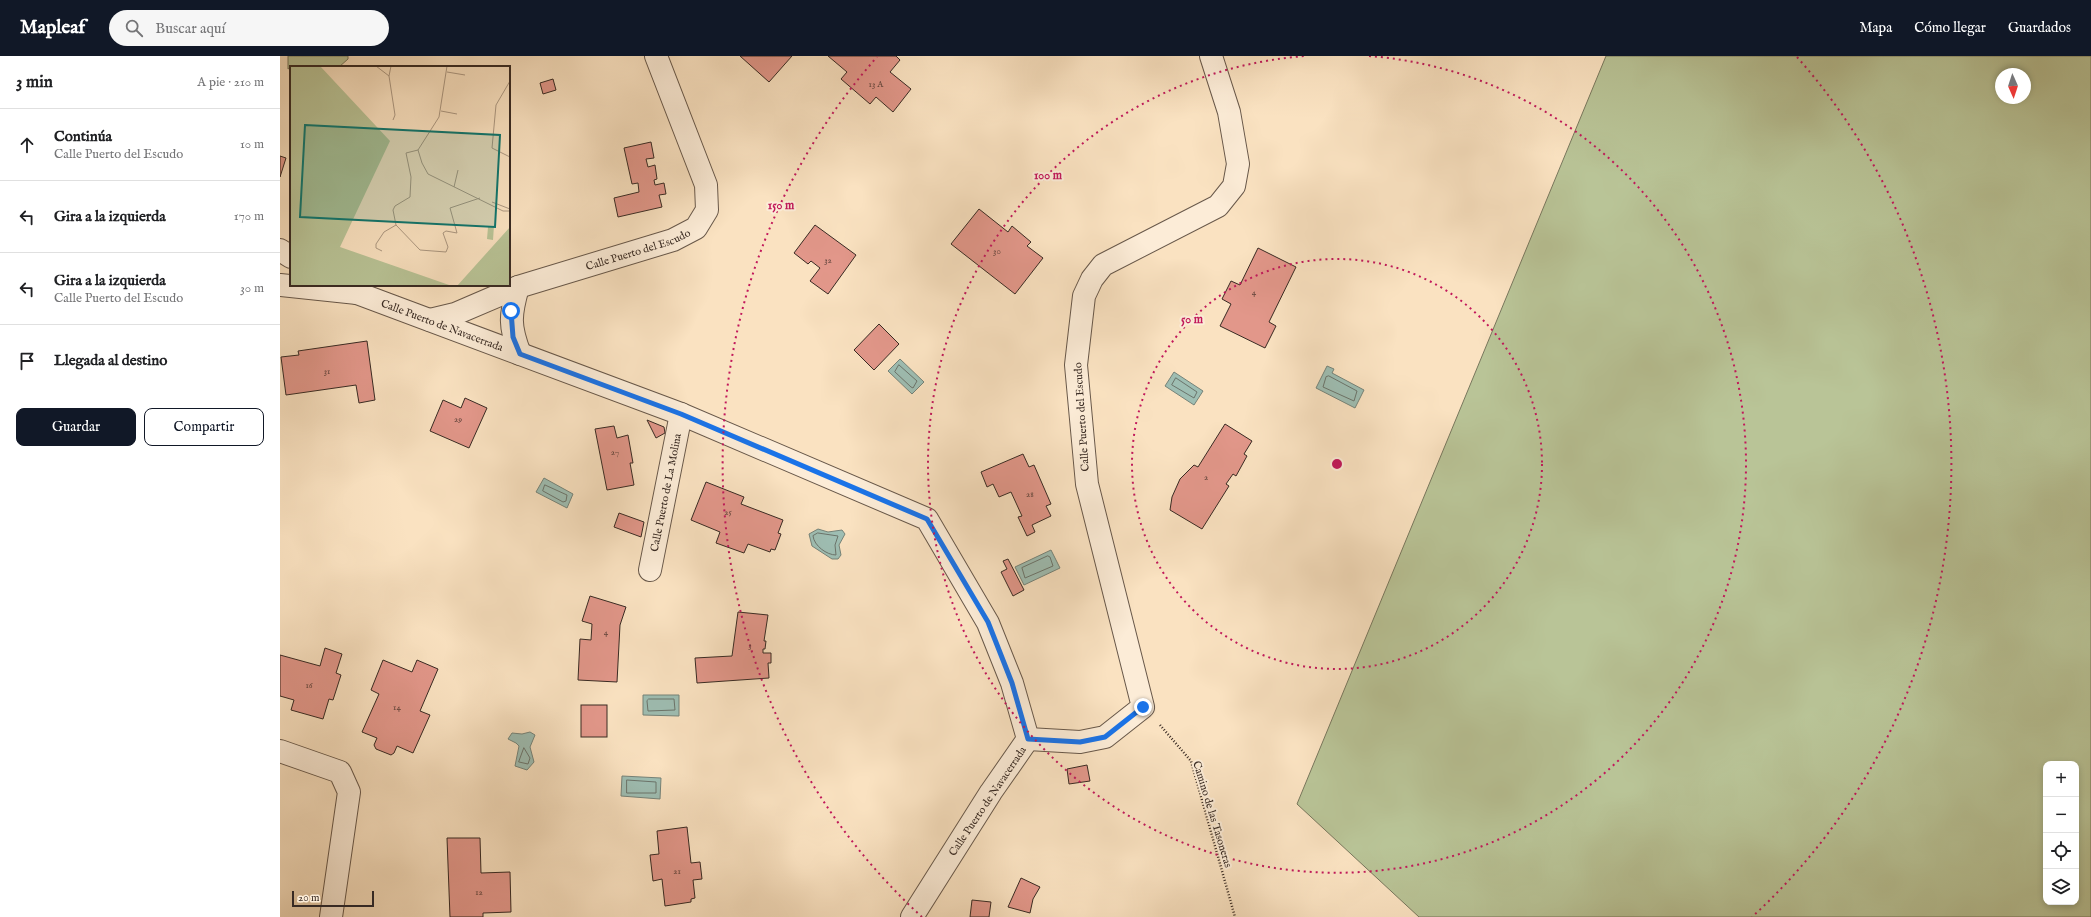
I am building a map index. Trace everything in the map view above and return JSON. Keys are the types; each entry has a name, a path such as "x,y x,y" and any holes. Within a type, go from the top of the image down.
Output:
{"street":[{"name":"Calle Puerto del Escudo","path":"430,320 455,314 518,287 673,240 696,228 707,210 706,185 656,56"},
{"name":"Calle Puerto del Escudo","path":"1143,707 1086,484 1076,365 1084,296 1092,279 1103,265 1218,206 1234,186 1238,164 1231,119 1211,56"},
{"path":"280,250 290,256"},
{"name":"Calle Puerto de Navacerrada","path":"280,285 290,286"},
{"name":"Calle Puerto de Navacerrada","path":"298,286 350,289 681,414 927,519 988,622 1012,683 1028,739 991,792 912,917"},
{"path":"518,287 511,311 513,337 520,354"},
{"name":"Calle Puerto de La Molina","path":"650,570 681,414"},
{"path":"1028,739 1080,742 1105,737 1143,707"},
{"path":"280,751 340,772 349,792 331,917"}],"path":[{"name":"Camino de las Tasoneras","path":"1143,707 1191,761 1235,917"}],"green space":[{"path":"288,56 348,56 348,59 340,66 290,66 288,69"},
{"path":"1606,56 2091,56 2091,917 1419,917 1297,804"}],"water":[{"path":"900,359 924,382 912,394 888,371"},
{"path":"1327,366 1334,369 1332,373 1364,390 1355,408 1316,388"},
{"path":"1174,372 1203,391 1194,405 1165,386"},
{"path":"544,478 573,494 567,508 536,492"},
{"path":"818,529 828,532 842,530 845,534 839,545 841,555 838,559 832,559 812,546 809,534"},
{"path":"1051,550 1060,568 1024,585 1015,567"},
{"path":"643,695 679,695 679,716 643,715"},
{"path":"530,732 535,735 530,747 534,762 527,770 515,766 519,746 508,739 512,733 522,734"},
{"path":"622,776 661,778 660,799 621,796"}],"building":[{"path":"740,56 792,56 769,82"},
{"path":"828,56 896,56 900,60 890,72 911,89 893,112 876,97 870,104 841,79 847,72"},
{"path":"553,79 556,90 543,94 540,83"},
{"path":"651,142 654,158 646,159 648,167 655,165 657,179 654,180 655,185 664,183 666,194 659,195 662,207 618,217 614,198 639,192 638,183 632,184 624,148"},
{"path":"280,156 286,158 280,177"},
{"path":"979,209 1008,232 1012,226 1031,242 1027,246 1043,258 1015,294 951,244"},
{"path":"815,225 856,255 828,294 810,281 820,268 811,261 808,264 794,253"},
{"path":"1258,248 1296,267 1269,322 1276,326 1265,348 1220,326 1231,304 1222,299 1231,281 1240,285"},
{"path":"879,324 899,344 874,370 854,350"},
{"path":"367,341 375,400 359,403 356,385 286,395 281,357 299,355 298,351"},
{"path":"465,398 487,408 469,448 430,431 443,400 461,408"},
{"path":"647,420 664,427 665,433 656,438"},
{"path":"1225,424 1252,441 1244,454 1247,456 1236,476 1233,474 1226,484 1229,486 1202,529 1170,510 1172,497 1180,479 1194,465 1198,467"},
{"path":"614,426 617,438 628,435 633,463 630,463 634,485 607,490 595,429"},
{"path":"1023,454 1029,467 1034,465 1051,504 1046,506 1051,516 1032,525 1035,532 1027,536 1018,517 1022,516 1011,492 999,497 993,484 987,487 981,472"},
{"path":"706,482 744,497 741,504 783,520 778,533 781,534 775,550 771,549 770,552 748,544 744,553 716,543 720,532 691,520"},
{"path":"619,513 644,522 641,537 614,527"},
{"path":"1008,559 1024,590 1013,596 1001,572 1007,569 1003,561"},
{"path":"590,596 626,607 620,625 617,682 578,680 580,639 591,640 592,624 582,621"},
{"path":"738,612 768,615 764,641 766,641 765,649 763,649 763,653 771,653 771,663 768,663 769,678 697,683 695,658 732,656"},
{"path":"325,648 342,654 336,673 341,675 333,700 329,699 323,719 291,710 294,700 280,696 280,655 320,666"},
{"path":"383,660 412,672 417,660 438,669 420,711 430,715 413,753 397,746 394,753 391,755 376,749 374,745 377,738 362,732 379,694 371,690"},
{"path":"581,705 607,705 607,737 581,737"},
{"path":"1087,765 1090,781 1069,784 1067,769"},
{"path":"687,827 691,863 700,862 702,879 693,880 695,898 691,899 691,902 665,906 662,879 653,881 650,855 659,854 657,831"},
{"path":"447,838 480,838 481,873 510,872 511,912 483,913 483,917 450,917"},
{"path":"1021,878 1040,887 1033,899 1030,913 1008,907"},
{"path":"972,900 991,902 989,917 970,917"}],"route":[{"path":"511,311 513,337 520,354 681,414 927,519 988,622 1012,683 1028,739 1080,742 1105,737 1143,707"}]}
